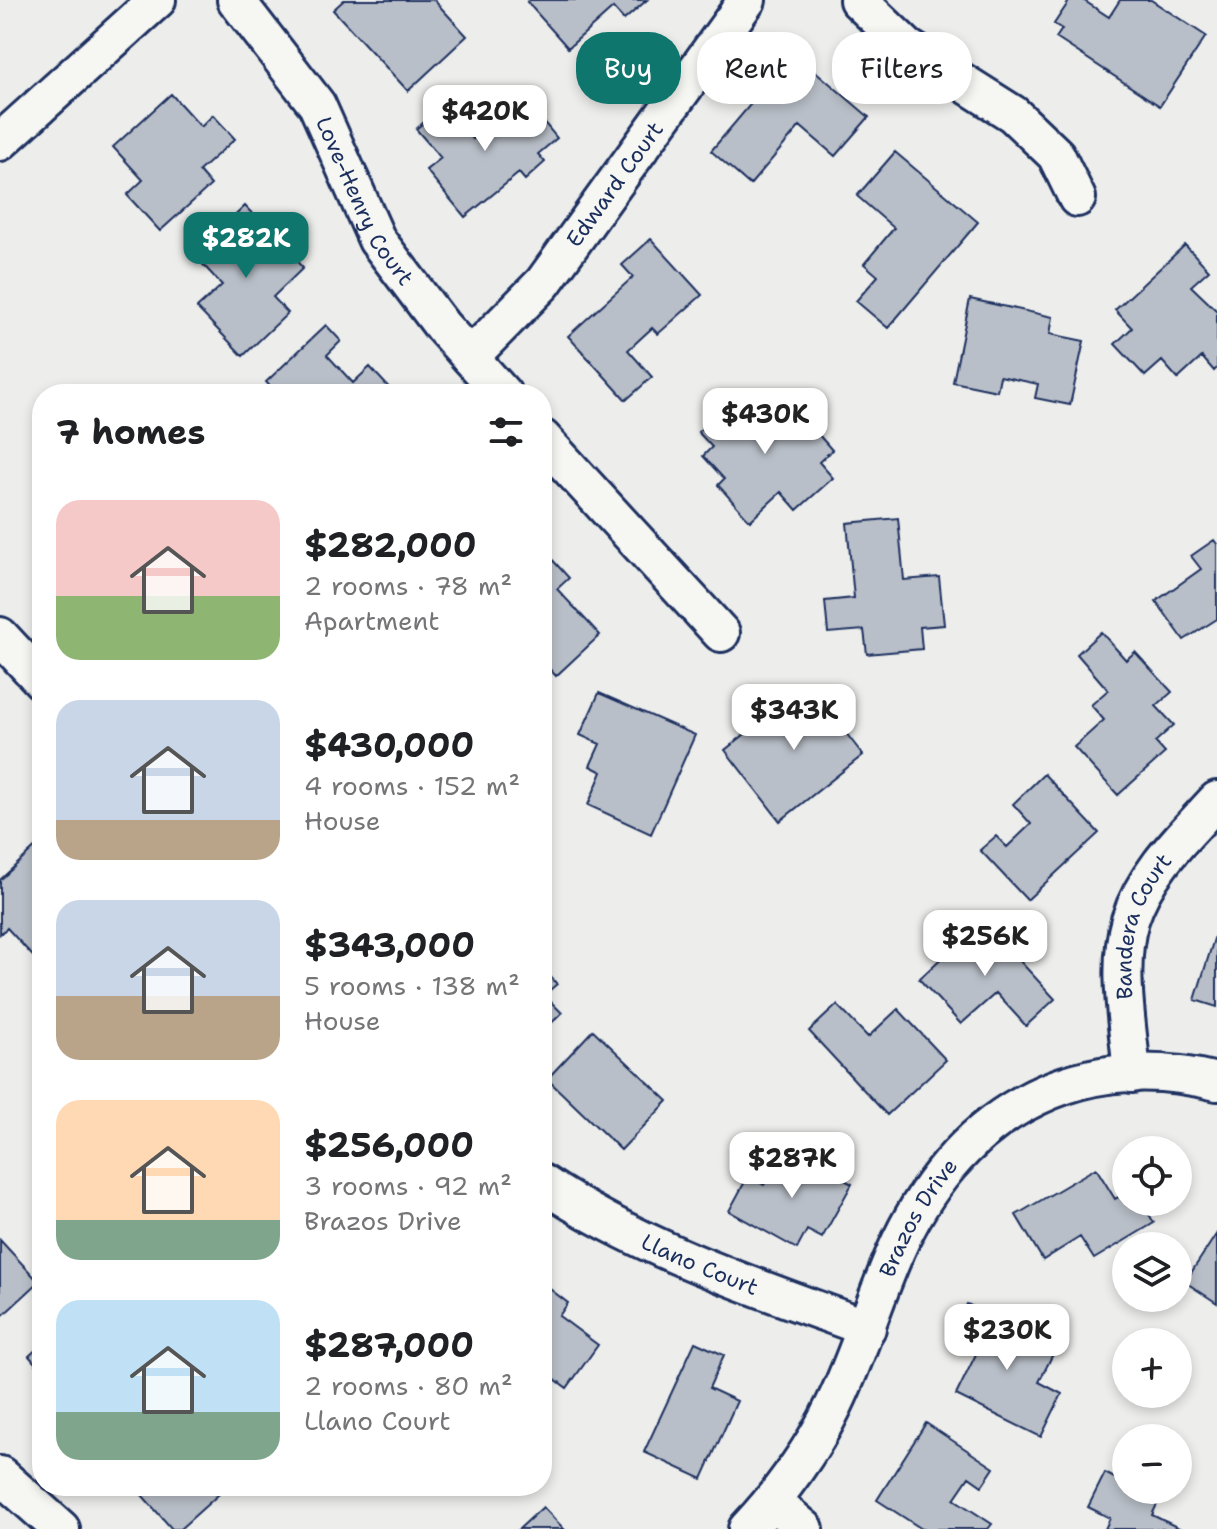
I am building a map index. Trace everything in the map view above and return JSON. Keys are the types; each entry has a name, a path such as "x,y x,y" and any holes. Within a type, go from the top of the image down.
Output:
{"street":[{"path":"0,142 157,0"},
{"name":"Love-Henry Court","path":"236,0 317,105 377,240 494,384"},
{"name":"Edward Court","path":"470,357 543,283 747,0"},
{"path":"858,0 907,47 1013,114 1056,155 1077,198"},
{"path":"552,449 721,633"},
{"path":"0,636 32,670"},
{"name":"Bandera Court","path":"1132,1074 1125,994 1125,951 1130,920 1143,890 1167,853 1217,800"},
{"name":"Brazos Drive","path":"747,1529 772,1501 833,1408 895,1252 920,1204 943,1171 989,1123 1012,1107 1045,1092 1088,1078 1181,1074 1217,1082"},
{"name":"Llano Court","path":"552,1190 580,1209 694,1265 867,1328"},
{"path":"0,1475 61,1529"},
{"path":"772,1501 805,1529"}],"building":[{"path":"344,0 434,0 467,36 408,91 333,10"},
{"path":"647,0 624,20 613,8 586,32 576,32 576,41 568,48 527,2"},
{"path":"1070,0 1083,0 1109,17 1120,0 1151,0 1206,36 1160,106 1056,38 1062,29 1054,24"},
{"path":"816,72 832,85 832,104 854,104 869,117 835,156 800,126 750,185 711,151 751,104 816,104"},
{"path":"171,94 201,127 213,115 235,139 199,171 211,185 160,231 127,195 143,180 113,147"},
{"path":"523,97 557,138 538,154 545,162 525,180 519,173 465,217 426,170 441,158 416,129 444,105 473,139"},
{"path":"895,152 978,222 888,328 856,301 878,276 864,264 894,228 857,196"},
{"path":"245,206 303,268 273,297 288,313 243,356 197,308 222,285 194,255"},
{"path":"651,239 702,295 658,334 652,328 628,350 652,377 626,400 568,336 633,277 622,265"},
{"path":"1185,245 1209,270 1191,286 1217,311 1217,368 1214,371 1202,357 1178,379 1162,361 1145,376 1115,344 1132,328 1115,310"},
{"path":"970,299 1053,317 1050,334 1084,341 1070,405 1035,398 1038,384 1000,376 997,391 953,382"},
{"path":"326,325 341,341 327,355 353,383 370,367 386,384 268,384 266,382"},
{"path":"747,389 780,425 797,410 832,450 819,462 833,478 797,510 781,492 750,521 718,485 724,479 703,456 712,447 698,432"},
{"path":"898,518 904,580 939,577 944,625 920,627 922,649 867,654 864,630 828,633 825,601 854,598 847,523"},
{"path":"1214,540 1217,544 1217,619 1184,640 1156,601 1201,569 1191,556"},
{"path":"552,559 569,578 557,589 600,635 556,676 552,672"},
{"path":"1101,632 1126,660 1135,652 1172,692 1156,706 1174,725 1155,742 1165,753 1118,795 1074,747 1104,720 1091,705 1108,690 1077,654"},
{"path":"808,684 863,755 780,821 725,750"},
{"path":"599,693 695,735 651,834 588,805 602,772 590,766 600,744 580,735"},
{"path":"1044,774 1099,833 1027,900 980,850 996,836 1007,847 1031,824 1013,804"},
{"path":"32,850 32,955 7,928 0,934 0,880"},
{"path":"982,920 1055,999 1026,1026 996,993 961,1024 919,979"},
{"path":"1217,929 1217,1007 1195,1000"},
{"path":"552,1003 562,1013 552,1022"},
{"path":"837,1005 868,1037 898,1009 946,1060 887,1115 809,1031"},
{"path":"593,1030 668,1101 621,1150 552,1084 552,1074"},
{"path":"785,1148 852,1184 822,1238 807,1230 797,1249 729,1211 748,1176 764,1185"},
{"path":"1096,1168 1112,1194 1112,1216 1150,1216 1154,1223 1139,1232 1112,1232 1112,1248 1094,1259 1080,1237 1043,1260 1016,1215"},
{"path":"1217,1233 1217,1303 1192,1287 1192,1271"},
{"path":"0,1240 32,1274 32,1288 0,1318"},
{"path":"552,1291 568,1303 559,1316 598,1345 567,1388 552,1377"},
{"path":"967,1304 1056,1348 1039,1382 1062,1394 1041,1437 956,1395 979,1348 952,1335"},
{"path":"695,1342 724,1355 709,1388 737,1401 702,1479 644,1452"},
{"path":"926,1423 994,1468 982,1486 969,1477 954,1499 992,1524 988,1529 922,1529 877,1500"},
{"path":"1105,1473 1112,1477 1112,1504 1157,1504 1152,1515 1181,1529 1105,1529 1110,1518 1088,1507"},
{"path":"143,1496 217,1496 180,1529 172,1529"},
{"path":"543,1507 564,1529 519,1529"}]}
